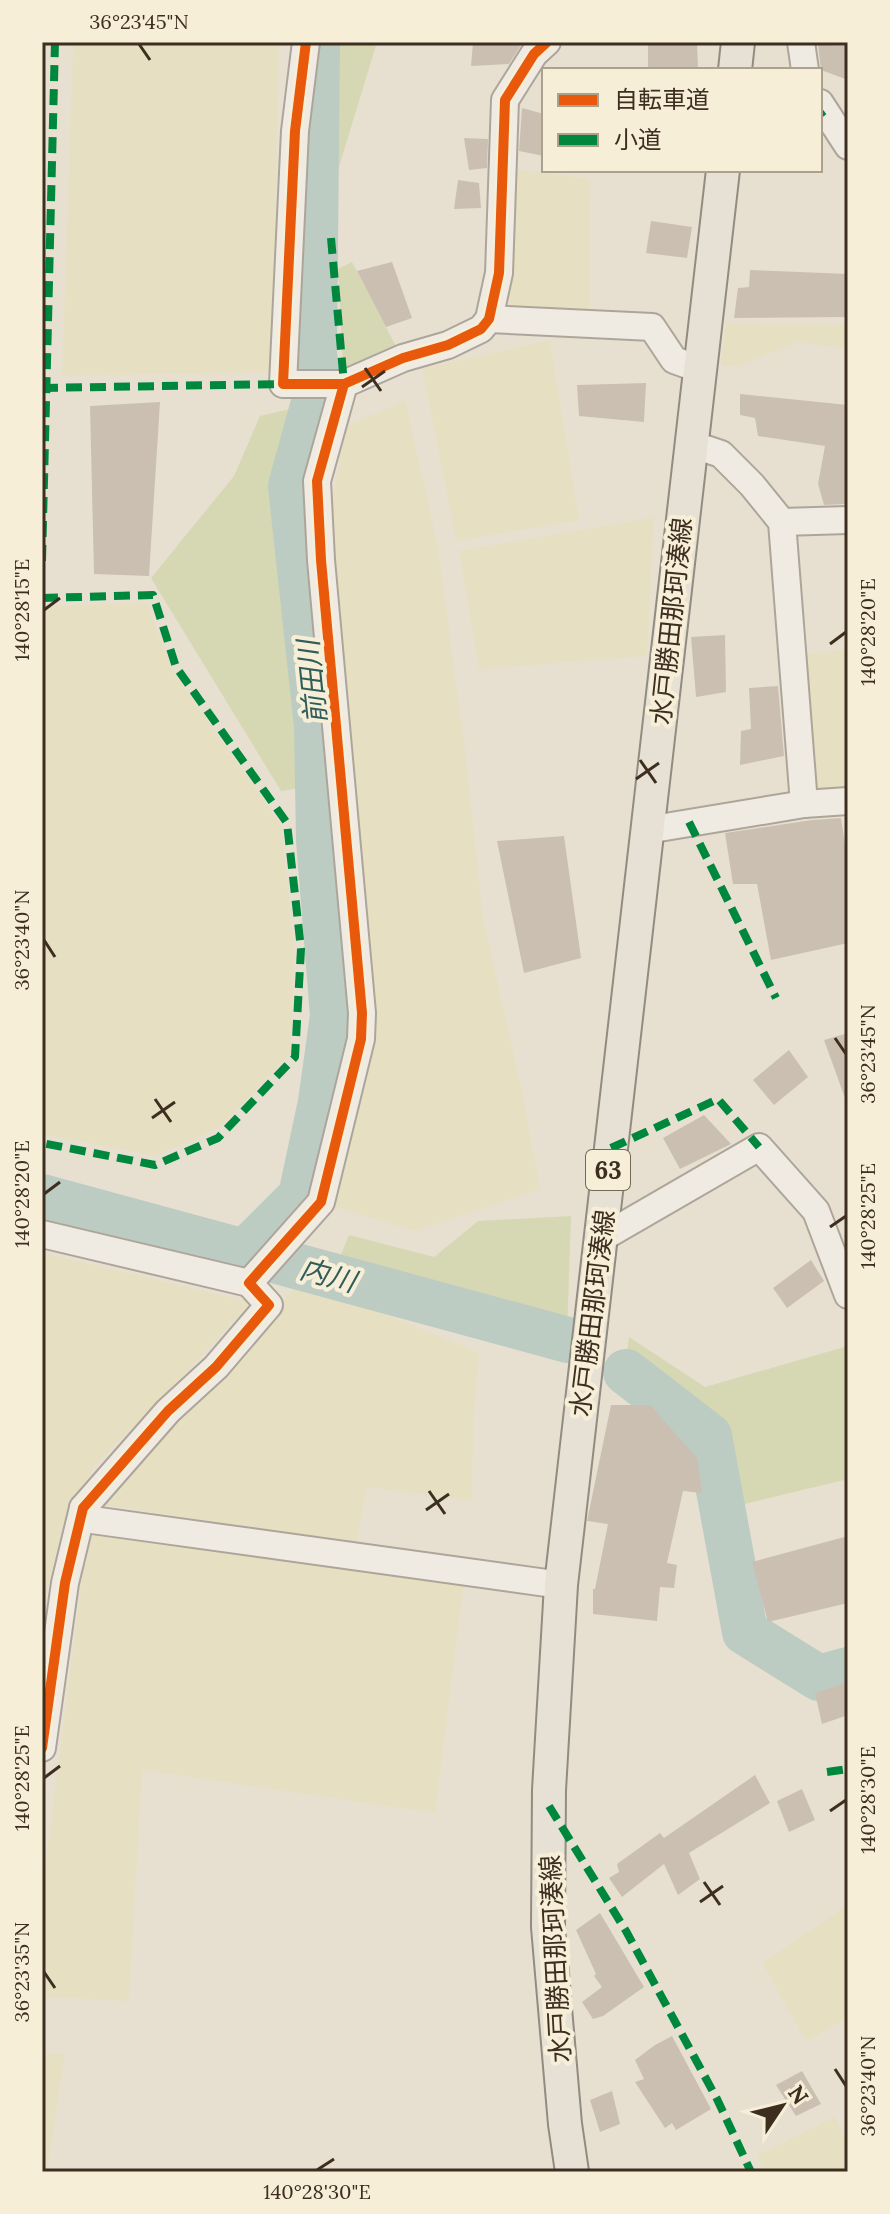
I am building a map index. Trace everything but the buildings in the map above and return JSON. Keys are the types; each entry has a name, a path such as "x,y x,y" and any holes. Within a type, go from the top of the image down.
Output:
{"main road":[{"path":"735,68 738,42"},
{"name":"水戸勝田那珂湊線","path":"572,2172 548,1927 549,1790 561,1585 723,172"}],"street":[{"path":"306,42 295,131 283,384 344,384 403,358 448,345 481,329 489,319 499,273 505,100 534,54 547,42"},
{"path":"801,42 805,68"},
{"path":"822,106 848,146"},
{"path":"489,319 652,327 674,360 699,369"},
{"path":"254,1276 321,1202 361,1039 362,1013 321,560 317,481 344,384"},
{"path":"691,444 721,454 782,522 804,804"},
{"path":"782,522 848,520"},
{"path":"647,830 804,804 848,801"},
{"path":"600,1239 759,1147 816,1211 848,1295"},
{"path":"42,1234 254,1276"},
{"path":"42,1748 65,1583 83,1508 168,1411 216,1367 269,1305 254,1276"},
{"path":"83,1508 92,1520 561,1585"}],"shaded area":[{"path":"73,42 279,42 272,372 62,376"},
{"path":"512,169 590,179 589,310 509,311"},
{"path":"726,323 848,325 848,349 798,342 741,365 721,366"},
{"path":"550,340 579,520 456,541 422,369"},
{"path":"405,400 438,547 483,918 522,1091 540,1189 414,1231 333,1206 361,1039 321,560 346,427"},
{"path":"654,517 647,656 479,669 459,551"},
{"path":"147,603 172,670 281,825 294,946 291,1053 219,1128 154,1156 42,1134 42,703 46,606"},
{"path":"848,649 848,789 811,791 800,655"},
{"path":"42,1253 251,1302 173,1387 95,1465 62,1526 42,1613"},
{"path":"302,1280 479,1353 473,1422 472,1501 367,1487 356,1545 98,1504"},
{"path":"88,1531 464,1580 435,1813 142,1770 129,2001 42,1997 42,1893"},
{"path":"848,1905 848,2018 806,2041 762,1963"},
{"path":"65,2053 47,2172 42,2172 42,2055"},
{"path":"835,2117 848,2142 848,2172 764,2172 757,2155"}],"green space":[{"path":"322,42 377,42 324,216"},
{"path":"352,262 400,354 344,384 338,269"},
{"path":"311,404 281,485 307,787 281,791 151,578 234,476 260,416"},
{"path":"571,1216 567,1333 338,1262 349,1235 434,1257 478,1221"},
{"path":"629,1337 705,1387 848,1346 848,1479 736,1506 714,1430 626,1361"}],"waterway":[{"name":"前田川","path":"245,1252 301,1196 321,1102 333,1016 319,840 317,726 291,486 318,388 314,352 317,42"},
{"name":"内川","path":"42,1197 568,1340"},
{"name":"内川","path":"626,1372 709,1436 745,1632 819,1678 848,1670"}],"marked path":[{"path":"42,561 55,42"},
{"path":"331,238 344,384"},
{"path":"42,388 283,384"},
{"path":"42,598 153,595 176,667 287,823 301,949 295,1057 218,1138 155,1165 42,1143"},
{"path":"689,822 776,998"},
{"path":"611,1148 718,1099 759,1147"},
{"path":"827,1772 848,1769"},
{"path":"549,1806 626,1931 717,2099 751,2172"}],"cycle path":[{"path":"306,42 295,131 283,384 344,384 403,358 448,345 481,329 489,319 499,273 505,100 534,54 547,42"},
{"path":"42,1748 65,1583 83,1508 168,1411 216,1367 269,1305 249,1283 321,1202 361,1039 362,1013 321,560 317,481 344,384"}]}
